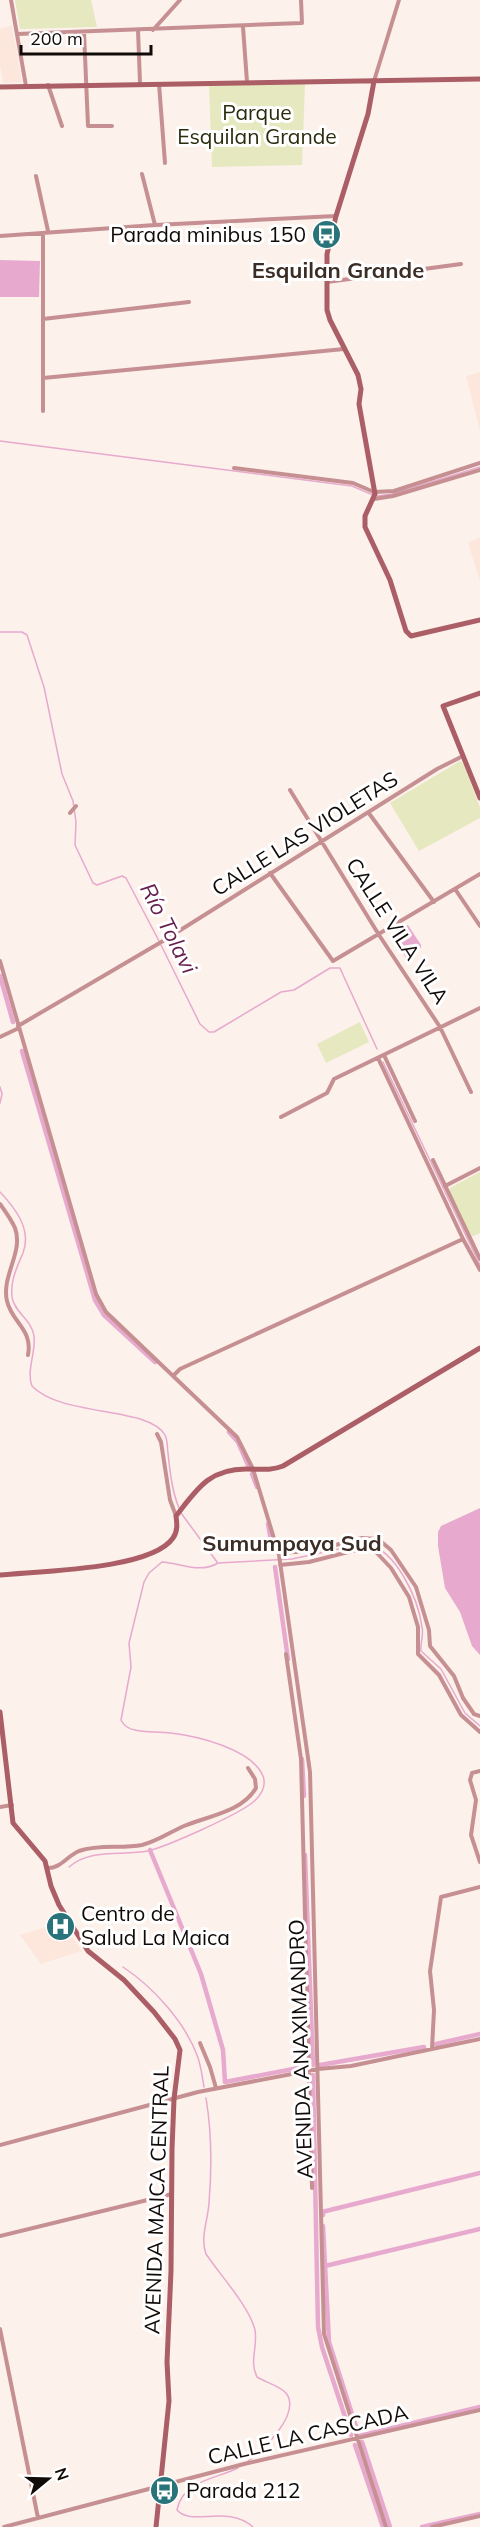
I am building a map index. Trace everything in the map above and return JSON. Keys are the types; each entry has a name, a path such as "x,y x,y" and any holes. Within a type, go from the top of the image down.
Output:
{"street":[{"path":"11,0 26,86"},
{"path":"153,30 180,0"},
{"path":"17,34 302,23 301,0"},
{"path":"399,0 327,254 330,320 358,375 361,389 359,404 374,495 365,516 365,527 390,580 405,631 411,636 480,620"},
{"path":"243,27 247,82"},
{"path":"138,30 140,83"},
{"path":"84,32 88,126 112,126"},
{"path":"0,87 480,79"},
{"path":"159,83 165,164"},
{"path":"48,85 62,126"},
{"path":"142,174 155,225"},
{"path":"36,176 48,231"},
{"path":"0,236 48,231 336,216"},
{"path":"43,233 43,411"},
{"path":"327,282 461,264"},
{"path":"43,320 189,302"},
{"path":"43,378 344,349"},
{"path":"374,495 394,491 480,463"},
{"path":"234,468 353,483 374,495 393,496 480,470"},
{"path":"480,693 443,706 480,798"},
{"name":"CALLE LAS VIOLETAS","path":"0,1037 162,941 437,769 463,756"},
{"name":"CALLE VILA VILA","path":"290,790 379,935 440,1027 471,1092"},
{"path":"71,812 76,806"},
{"path":"368,812 434,902"},
{"path":"270,873 333,961 480,874"},
{"path":"455,889 480,926"},
{"name":"AVENIDA ANAXIMANDRO","path":"0,961 96,1294 106,1312 237,1437 253,1469 278,1554 308,1749 324,2334 386,2527"},
{"path":"281,1117 327,1093 334,1079 478,1007"},
{"path":"384,1055 414,1121"},
{"path":"378,1058 463,1239 480,1270"},
{"path":"433,1160 480,1259"},
{"path":"445,1186 480,1168"},
{"path":"0,1204 15,1228 17,1240 8,1277 7,1300 28,1338 28,1355"},
{"path":"174,1375 180,1369 463,1239"},
{"path":"178,1512 210,1479 220,1472 274,1469 283,1466 480,1348"},
{"path":"0,1575 134,1560 158,1550 173,1538 177,1527 178,1512 170,1500 161,1442 157,1434"},
{"path":"278,1554 312,1551 362,1538 378,1539 391,1550 416,1587 429,1630 430,1646 454,1677 463,1698 474,1714 480,1716"},
{"path":"280,1563 309,1562 360,1549 375,1551 391,1568 409,1598 418,1627 418,1654 439,1675 461,1715 480,1732"},
{"name":"AVENIDA ANAXIMANDRO","path":"286,1654 300,1759 312,2188"},
{"path":"0,1712 13,1823 45,1861 47,1868 54,1868 75,1853 84,1850 135,1846 155,1841 182,1827 228,1810 248,1797 256,1788 255,1779 248,1767"},
{"path":"480,1771 472,1773 471,1777 476,1800 471,1830 480,1862"},
{"path":"0,1807 12,1805"},
{"name":"AVENIDA MAICA CENTRAL","path":"47,1868 51,1886 65,1916 88,1951 124,1980 154,2012 175,2039 180,2056 174,2099 173,2194 166,2362 169,2401 156,2527"},
{"path":"432,2049 434,2010 430,1971 441,1897 480,1887"},
{"path":"0,2145 216,2088 318,2069 351,2066 480,2039"},
{"path":"200,2043 216,2088"},
{"path":"0,2236 173,2194"},
{"path":"0,2329 38,2518"},
{"name":"CALLE LA CASCADA","path":"4,2527 244,2464 480,2410"},
{"path":"432,2527 480,2516"}],"shaded area":[{"path":"12,25 22,82 3,83 0,65 0,29"},
{"path":"0,260 40,261 39,297 0,297"},
{"path":"480,372 480,431 466,376"},
{"path":"480,537 480,581 468,543"},
{"path":"408,925 421,948 406,958 391,935"},
{"path":"480,1508 480,1655 472,1646 460,1612 445,1588 438,1532 441,1526"},
{"path":"62,1922 82,1951 41,1964 20,1935"}],"green space":[{"path":"15,0 91,0 97,27 20,29"},
{"name":"Parque Esquilan Grande","path":"305,84 302,165 212,167 209,85"},
{"path":"460,761 464,764 480,808 480,818 419,851 390,803"},
{"path":"360,1022 369,1042 326,1063 317,1044"},
{"path":"480,1172 480,1233 471,1237 450,1194 450,1188"}],"waterway":[{"path":"0,441 352,486 373,495"},
{"path":"377,496 392,494 480,467"},
{"name":"Río Tolavi","path":"0,632 22,632 27,635 44,687 62,774 73,801 76,822 75,845 93,883 97,885 122,876 126,878 159,941"},
{"name":"Río Tolavi","path":"161,945 200,1024 209,1032 214,1032 281,992 294,990 330,968 340,968 377,1049"},
{"path":"0,976 13,1022"},
{"path":"22,1051 95,1300 104,1315 155,1362"},
{"name":"Río Tolavi","path":"383,1062 480,1265"},
{"path":"0,1087 2,1094 0,1103"},
{"path":"0,1192 16,1212 24,1227 25,1244 12,1285 12,1297 16,1307 33,1330 34,1349 30,1374 32,1386 45,1396 63,1403 142,1419 156,1426 167,1440 172,1481 179,1508"},
{"path":"229,1432 238,1442 248,1465"},
{"path":"252,1474 257,1487"},
{"path":"181,1513 217,1562"},
{"path":"268,1524 273,1551"},
{"path":"69,1867 87,1857 148,1851 170,1843 243,1809 258,1798 263,1788 263,1776 257,1767 236,1751 195,1737 133,1730 126,1727 121,1720 131,1667 129,1643 144,1582 149,1573 162,1562 204,1568 218,1563 292,1559 367,1543 378,1548 397,1566 411,1590 420,1615 423,1633 421,1651 441,1669 465,1713 480,1726"},
{"path":"275,1567 288,1659"},
{"path":"302,1759 304,1796"},
{"path":"150,1850 201,1974 223,2050 225,2082 304,2067"},
{"path":"305,1855 313,2065"},
{"path":"123,1967 145,1984 176,2017 198,2059 204,2087"},
{"path":"436,2044 480,2034"},
{"path":"320,2065 424,2047"},
{"path":"313,2075 318,2327 322,2347 351,2435"},
{"path":"206,2098 211,2163 204,2248 252,2321 256,2336 254,2365 257,2377 286,2393 290,2402 285,2421 278,2431 262,2450 247,2462"},
{"path":"323,2215 322,2212 480,2173"},
{"path":"323,2226 329,2342 359,2436 480,2407"},
{"path":"325,2266 480,2229"},
{"path":"362,2442 390,2527"},
{"path":"355,2445 383,2527"},
{"path":"238,2468 193,2486 180,2500 177,2510 192,2517 232,2517 243,2520 253,2527"},
{"path":"422,2527 480,2514"}],"place":[{"name":"Parada minibus 150","path":"327,235"},
{"name":"Centro de Salud La Maica","path":"60,1926"},
{"name":"Parada 212","path":"165,2491"}],"district":[{"name":"Esquilan Grande","path":"338,270"},
{"name":"Sumumpaya Sud","path":"292,1543"}]}
